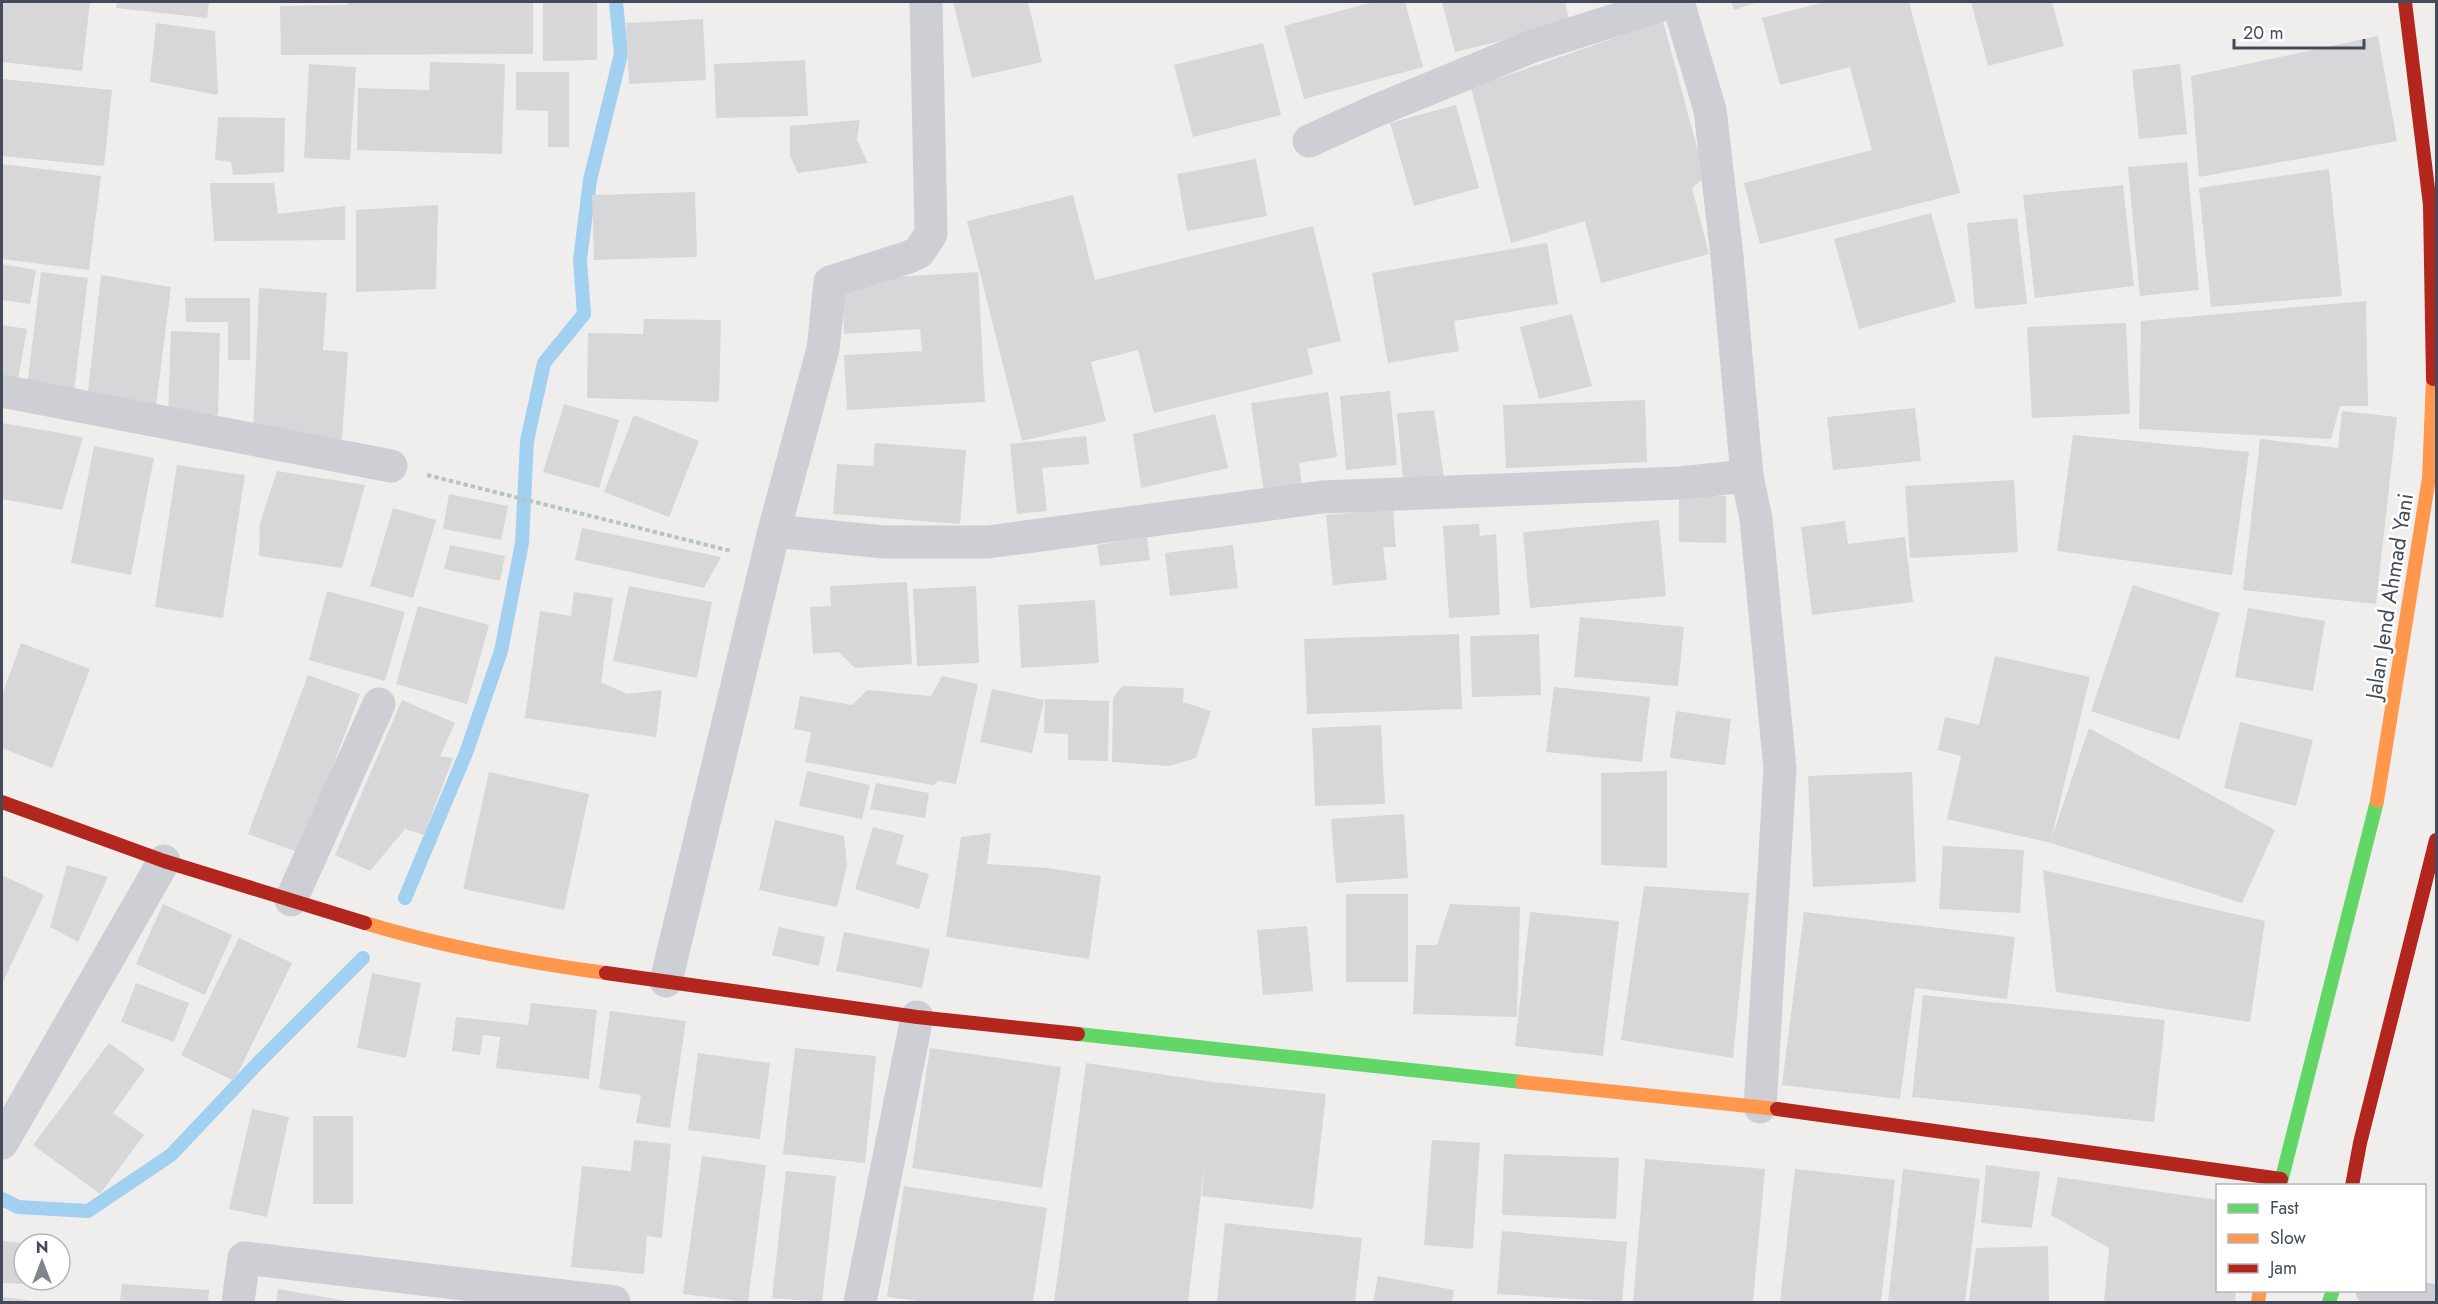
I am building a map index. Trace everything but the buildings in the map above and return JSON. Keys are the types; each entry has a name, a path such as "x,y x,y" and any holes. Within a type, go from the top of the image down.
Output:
{"street":[{"path":"666,981 770,545 823,350 830,282 909,257 919,252 931,234 926,2"},
{"path":"1309,141 1375,111 1533,46 1672,2"},
{"path":"1678,2 1710,110 1727,256 1747,476 1756,519 1780,769 1760,1107"},
{"name":"Jalan Jend Ahmad Yani","path":"2280,1182 2380,789 2429,478 2434,340 2430,205 2405,2"},
{"path":"2,391 391,466"},
{"path":"770,545 988,542 1322,497 1679,483 1747,476"},
{"path":"291,900 379,704"},
{"path":"2,802 164,861 410,937 534,963 917,1017 1760,1107 2280,1182"},
{"path":"2352,1184 2360,1143 2436,840"},
{"path":"2,1143 164,861"},
{"path":"860,1302 917,1017"},
{"path":"238,1302 244,1258 548,1298 614,1302"},
{"path":"2384,1292 2436,1301"}],"path":[{"path":"391,466 770,545"}],"waterway":[{"path":"405,898 466,753 501,651 522,543 527,441 544,363 584,314 580,260 590,180 621,54 616,2"},
{"path":"2,1199 18,1207 88,1211 171,1155 258,1063 363,958"}],"traffic: fast":[{"path":"2281,1184 2377,801"},
{"path":"1078,1034 1522,1082"},
{"path":"2329,1302 2332,1292"}],"traffic: slow":[{"path":"2377,801 2429,478 2433,379"},
{"path":"365,923 485,953 606,973"},
{"path":"1522,1082 1777,1109"},
{"path":"2258,1302 2260,1292"}],"traffic: jam":[{"path":"2405,2 2430,205 2433,379"},
{"path":"2,802 164,861 365,923"},
{"path":"2352,1184 2360,1143 2436,840"},
{"path":"606,973 917,1017 1078,1034"},
{"path":"1777,1109 2281,1179"}]}
